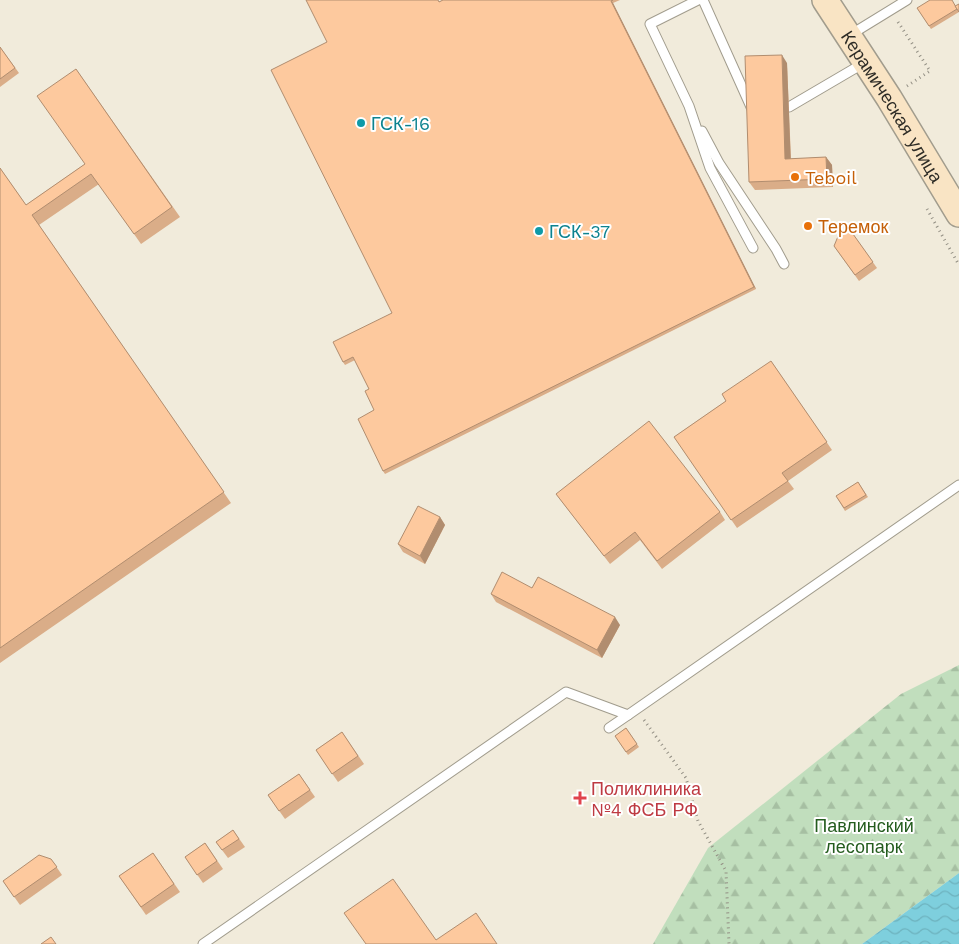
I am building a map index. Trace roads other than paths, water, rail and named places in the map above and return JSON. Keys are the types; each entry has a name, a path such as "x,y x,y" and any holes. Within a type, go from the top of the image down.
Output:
{"main road":[{"name":"Керамическая улица","path":"825,0 959,214"}],"lane":[{"path":"698,0 650,24 689,106 719,163 784,264"},
{"path":"703,0 752,109"},
{"path":"848,36 907,0"},
{"path":"789,107 865,62"},
{"path":"689,106 710,168 752,248"},
{"path":"609,728 959,485"},
{"path":"203,944 566,692 628,715"}],"water":[{"path":"959,873 959,944 862,944"}],"place":[{"name":"ГСК-16","path":"361,123"},
{"name":"Teboil","path":"795,177"},
{"name":"Теремок","path":"808,226"},
{"name":"ГСК-37","path":"539,231"},
{"name":"Поликлиника №4 ФСБ РФ","path":"580,798"}],"park label":[{"name":"Павлинский лесопарк","path":"864,835"}]}
